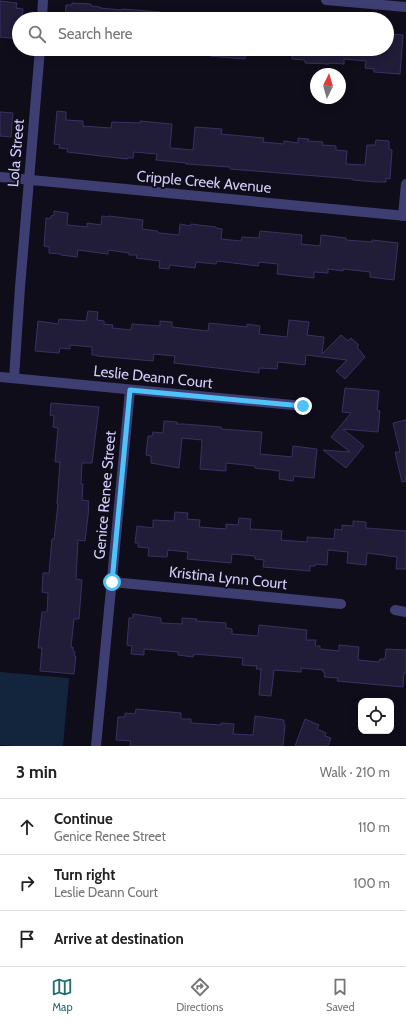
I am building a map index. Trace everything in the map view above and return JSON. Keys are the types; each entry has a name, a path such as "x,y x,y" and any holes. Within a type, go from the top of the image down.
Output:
{"street":[{"path":"42,12 43,0"},
{"path":"326,0 406,7"},
{"name":"Lola Street","path":"14,378 39,56"},
{"name":"Cripple Creek Avenue","path":"0,177 405,216"},
{"path":"405,216 406,184"},
{"name":"Leslie Deann Court","path":"0,377 303,406"},
{"name":"Genice Renee Street","path":"96,746 130,390"},
{"name":"Kristina Lynn Court","path":"112,582 342,604"},
{"path":"395,610 406,612"}],"water":[{"path":"0,672 69,678 63,746 0,745"}],"building":[{"path":"0,1 17,3 16,8 23,9 23,12 12,12 12,38 0,37"},
{"path":"72,3 91,4 91,6 100,8 160,12 66,12 66,5 72,5"},
{"path":"394,34 403,35 400,74 374,72 374,69 365,68 366,61 344,59 344,64 329,64 305,63 305,60 292,59 292,56 394,56"},
{"path":"210,56 245,56 245,59"},
{"path":"57,111 66,112 66,120 83,121 83,126 111,128 112,122 140,123 140,121 172,124 170,148 193,150 195,127 222,129 221,134 264,138 263,142 284,144 284,141 298,143 298,138 309,139 308,141 323,142 322,145 336,146 336,150 347,151 346,164 365,165 367,145 375,145 376,140 389,141 389,149 392,150 390,179 386,178 386,182 376,182 230,169 230,167 156,160 157,154 134,152 133,158 127,159 67,152 68,149 59,148 60,145 54,144"},
{"path":"0,112 13,113 11,137 0,136"},
{"path":"54,211 68,213 67,225 87,227 87,223 101,225 102,216 108,216 143,220 142,229 157,231 159,233 179,235 180,224 216,227 222,229 221,239 241,241 242,237 259,238 260,231 302,235 301,244 320,246 321,235 346,238 346,240 372,242 372,240 398,243 394,280 370,277 370,272 343,269 343,271 328,269 328,273 314,272 314,278 277,274 278,264 259,262 258,266 217,261 216,264 196,262 195,268 170,265 169,269 159,268 160,261 136,258 137,255 129,255 129,253 108,250 108,254 78,250 77,257 49,253 49,247 44,246 46,218 50,219 51,216 54,215"},
{"path":"88,311 98,312 97,320 104,321 104,324 113,325 112,328 131,330 132,324 160,326 160,321 172,322 172,327 208,331 209,323 247,327 247,324 260,326 259,334 287,337 289,320 309,322 307,335 324,337 322,354 341,335 348,341 351,338 359,345 357,347 365,357 345,379 336,371 347,360 306,355 305,365 278,362 277,369 259,368 259,373 174,363 175,356 154,354 153,361 97,356 92,355 92,347 70,345 70,349 60,348 59,353 35,351 38,321 58,324 59,319 86,321"},
{"path":"345,388 379,391 377,410 380,411 378,432 343,429 364,446 346,468 323,450 350,452 331,437 351,413 342,412"},
{"path":"51,403 99,407 92,463 82,463 82,500 89,501 89,507 85,541 78,540 76,579 82,580 79,619 74,619 71,647 73,647 73,651 75,652 74,656 76,656 74,674 40,671 42,648 38,648 42,612 47,612 48,593 42,592 43,573 49,573 52,539 54,539 58,504 60,462 55,462 58,428 53,427 54,416 50,415"},
{"path":"406,420 406,481 402,482 395,452 400,452 393,423"},
{"path":"164,421 177,422 177,424 221,427 221,429 262,432 260,454 292,457 293,446 317,449 314,478 294,476 293,481 279,479 280,471 255,468 255,466 226,463 226,471 200,469 202,440 182,438 179,468 151,463 151,456 146,455 148,436 152,436 153,432 163,433"},
{"path":"175,512 188,513 187,519 200,520 199,527 226,529 226,524 238,525 239,518 251,519 250,529 282,531 281,540 307,542 307,537 334,539 335,529 342,530 342,525 353,526 353,521 366,522 366,528 406,531 406,569 396,569 397,557 367,553 366,565 347,563 348,552 328,550 327,565 315,564 315,566 310,566 310,571 263,567 264,560 255,559 255,556 232,554 231,563 187,559 188,552 168,550 167,557 148,556 149,548 138,547 138,543 135,543 137,526 153,528 153,520 174,521"},
{"path":"133,614 161,618 161,623 182,624 182,618 197,619 196,621 226,623 226,628 232,629 232,634 258,636 259,625 307,630 306,640 316,640 315,646 320,646 320,649 339,651 339,645 359,647 358,660 379,662 380,659 385,659 386,649 406,650 406,673 404,673 403,687 337,681 338,678 324,677 325,673 323,670 301,668 301,672 274,670 271,696 259,695 261,669 256,669 257,666 242,665 243,658 194,654 193,657 178,655 178,652 144,649 144,655 131,654 132,646 127,645 129,618 133,618"},
{"path":"136,709 181,713 181,719 191,719 191,723 221,725 221,723 234,724 233,734 253,735 255,716 284,720 283,746 130,746 131,741 116,740 118,717 125,717 125,713 135,714"},
{"path":"305,719 319,725 317,729 326,733 325,736 331,738 328,746 295,746"}],"route":[{"path":"112,582 130,390 303,406"}]}
